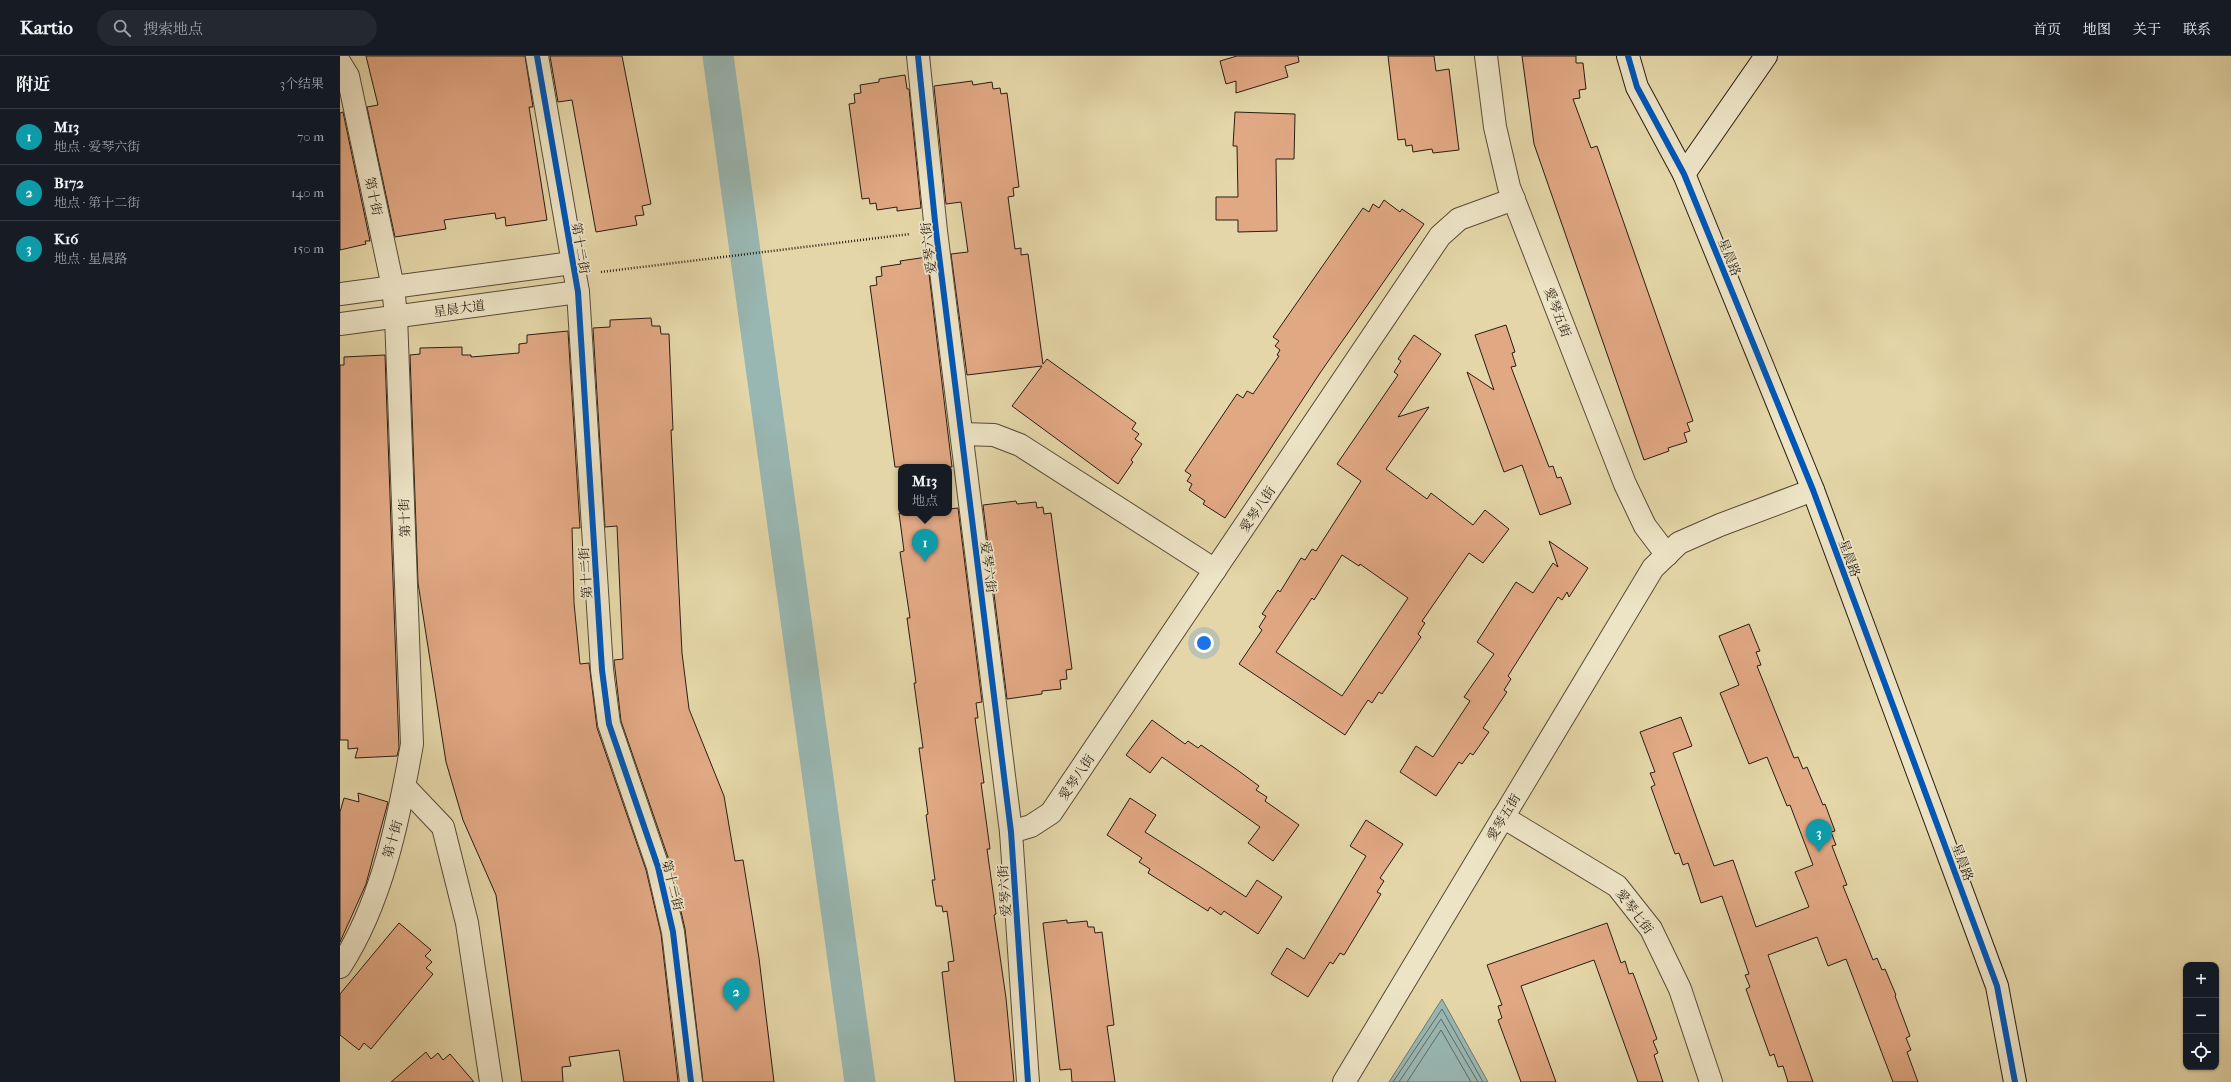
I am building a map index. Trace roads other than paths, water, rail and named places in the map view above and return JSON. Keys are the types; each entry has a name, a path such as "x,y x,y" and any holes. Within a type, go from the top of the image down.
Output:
{"street":[{"name":"第十二街","path":"537,56 575,277 602,670 609,724 660,874 673,932 691,1082"},
{"name":"爱琴六街","path":"918,56 936,231 1011,832 1028,1082"},
{"name":"愛琴五街","path":"1486,56 1495,127 1514,199 1625,484 1645,526 1667,555"},
{"name":"星晨路","path":"1628,56 1637,87 1684,174 1813,490 1997,986 2015,1082"},
{"path":"1684,174 1766,56"},
{"name":"第十街","path":"340,63 348,76 393,287 396,316 412,744 405,787 382,875 355,945 340,967"},
{"name":"愛琴八街","path":"1011,832 1031,826 1052,813 1440,236 1459,219 1514,199"},
{"path":"340,294 393,287 575,277"},
{"name":"星晨大道","path":"340,324 396,316 575,277"},
{"path":"962,434 994,435 1020,444 1215,570"},
{"name":"愛琴五街","path":"1344,1082 1653,568 1679,543 1813,490"},
{"path":"405,787 443,826 467,923 491,1082"},
{"name":"愛琴七街","path":"1503,817 1617,886 1651,929 1680,989 1711,1082"}],"water":[{"path":"1442,999 1488,1082 1389,1082"}],"waterway":[{"path":"718,56 860,1082"}],"place":[{"name":"M13","path":"925,562"},
{"name":"K16","path":"1819,852"},
{"name":"B172","path":"736,1011"}]}
